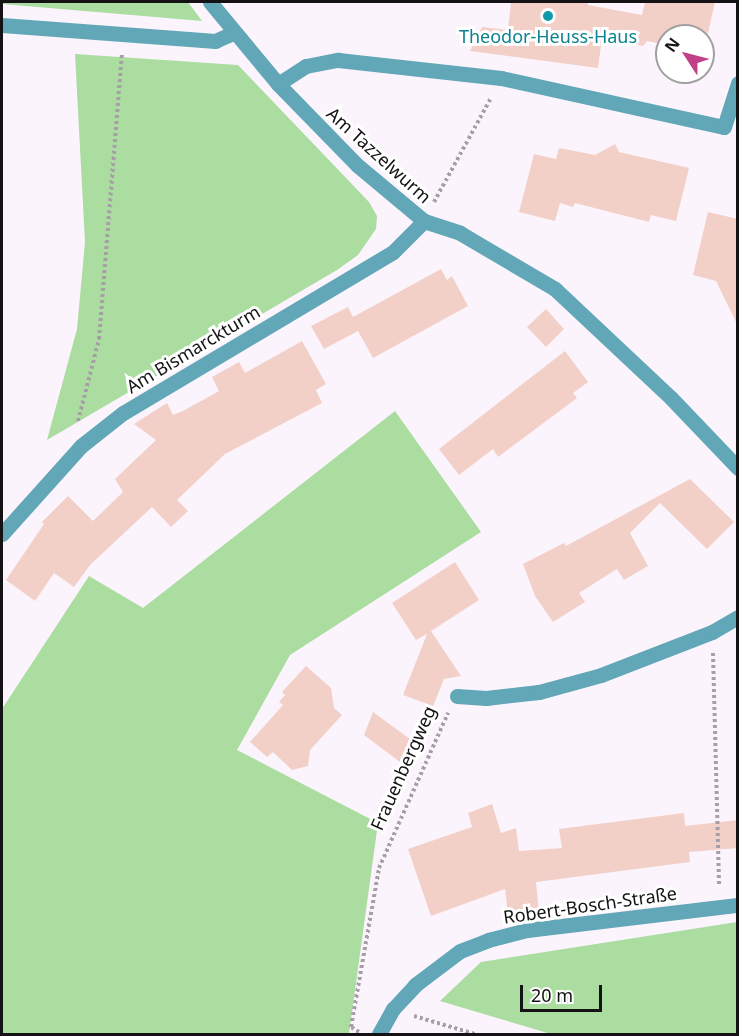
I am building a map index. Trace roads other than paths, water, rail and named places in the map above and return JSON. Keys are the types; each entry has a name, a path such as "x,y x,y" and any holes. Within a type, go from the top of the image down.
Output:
{"street":[{"name":"Am Tazzelwurm","path":"210,2 233,33 278,84 357,165 424,221 460,233 555,289 671,398 738,468"},
{"path":"2,25 215,41 233,33"},
{"path":"278,84 306,66 338,60 501,78 724,127 738,83"},
{"name":"Am Bismarckturm","path":"2,534 81,446 123,413 393,252 424,221"},
{"name":"Frauenbergweg","path":"457,696 486,698 539,692 601,675 712,632 738,617"},
{"name":"Robert-Bosch-Straße","path":"379,1035 393,1010 436,968 460,951 488,940 527,930 738,905"}],"place":[{"name":"Theodor-Heuss-Haus","path":"548,16"}]}
